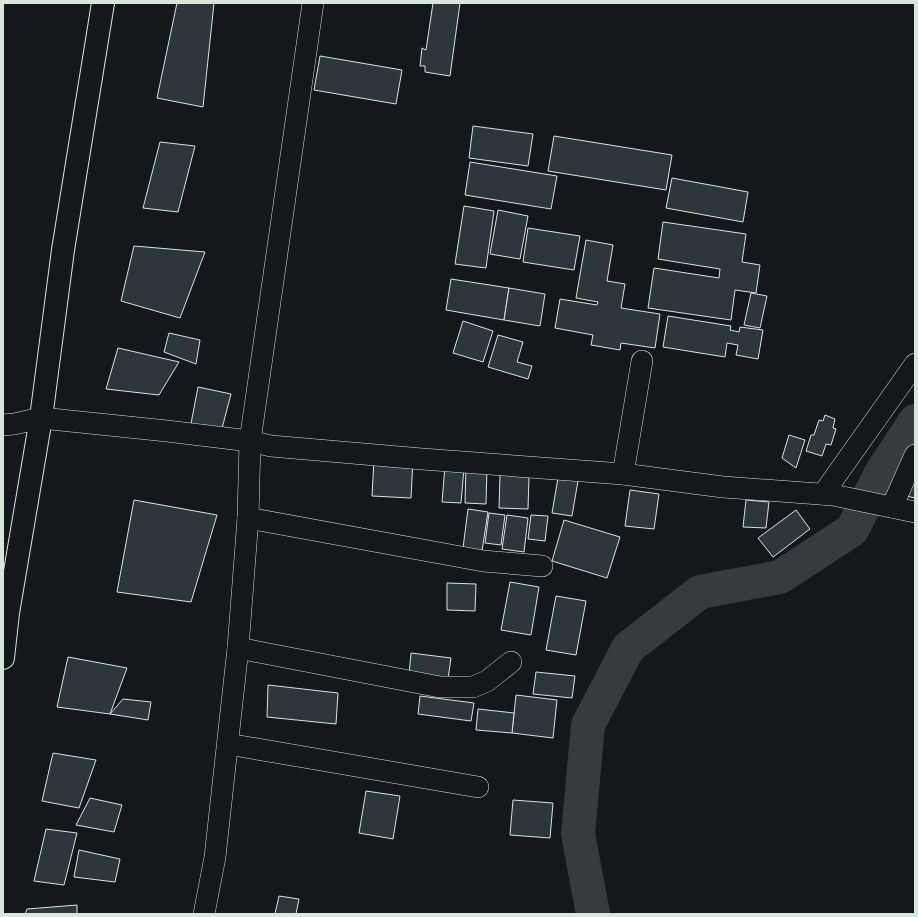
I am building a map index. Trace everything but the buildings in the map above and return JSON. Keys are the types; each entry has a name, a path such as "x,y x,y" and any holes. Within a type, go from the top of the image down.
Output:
{"main road":[{"path":"3,658 8,613 41,418 62,250 103,3"}],"street":[{"path":"204,914 215,857 238,648 248,518 250,441 313,3"},
{"path":"623,474 642,361"},
{"path":"828,494 915,364"},
{"path":"3,425 41,418 250,441 271,446 623,474 723,487 828,494 915,512"},
{"path":"887,506 915,455"},
{"path":"248,518 483,561 542,566"},
{"path":"238,648 440,687 473,686 487,681 511,662"},
{"path":"228,744 478,787"}],"waterway":[{"path":"593,914 578,834 588,725 628,648 700,592 780,577 852,530 881,473 915,421"}]}
